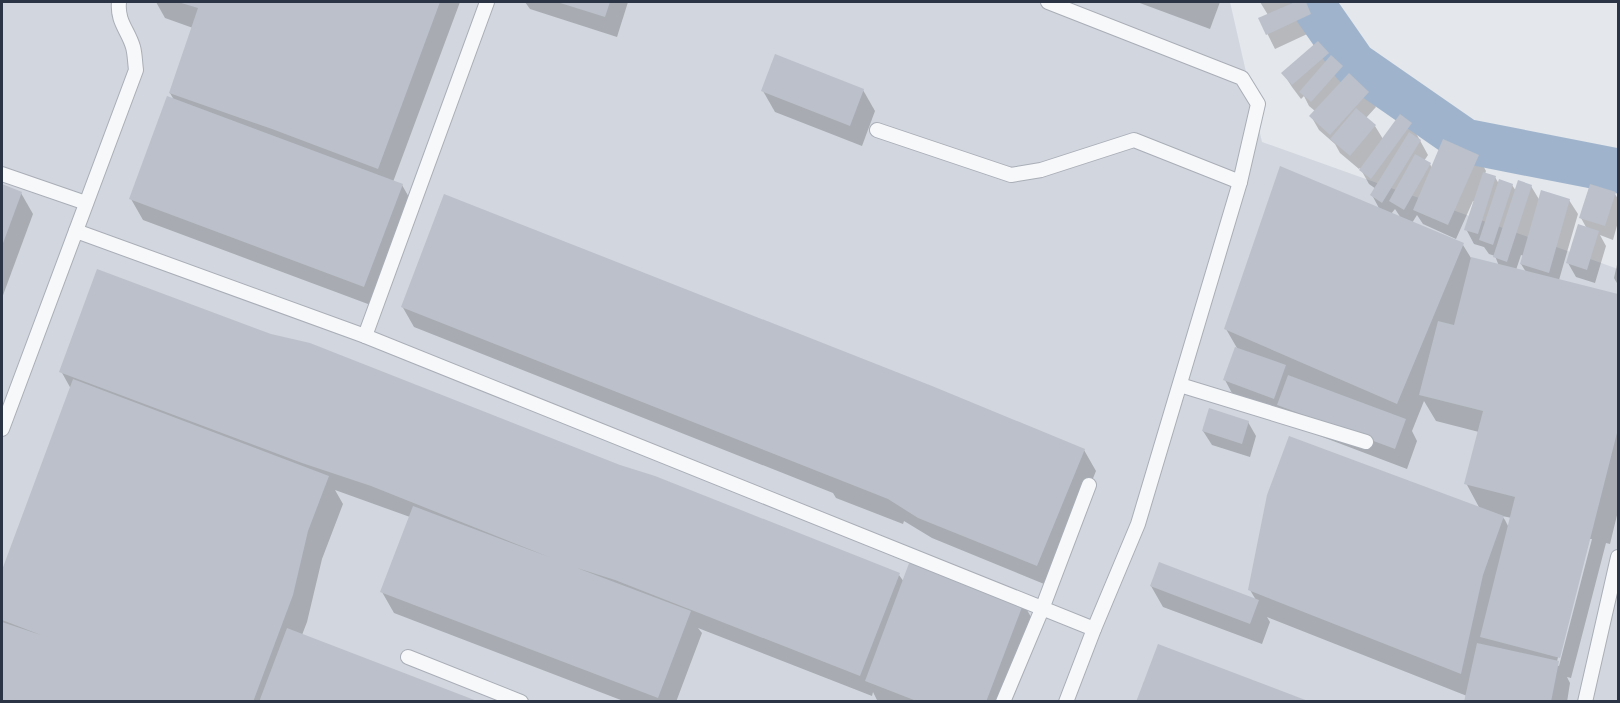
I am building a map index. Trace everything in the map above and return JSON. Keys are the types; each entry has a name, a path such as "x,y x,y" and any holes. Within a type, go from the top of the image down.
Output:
{"lane":[{"path":"2,429 136,70 133,46 122,25 119,2"},
{"path":"365,336 487,2"},
{"path":"1048,2 1242,78 1258,104 1240,182 1138,524 1066,702"},
{"path":"877,130 1011,175 1041,170 1134,140 1240,182"},
{"path":"2,174 86,203"},
{"path":"76,231 365,336 1094,629"},
{"path":"1180,385 1366,442"},
{"path":"1003,702 1042,609 1089,485"},
{"path":"1585,702 1618,557"},
{"path":"408,657 521,702"}],"shaded area":[{"path":"2,2 1230,2 1262,142 1618,269 1618,701 2,701"}],"building":[{"path":"178,2 440,2 378,169 169,93 198,8"},
{"path":"557,2 610,2 605,17"},
{"path":"1295,2 1306,2 1311,14 1266,35 1258,18"},
{"path":"1318,41 1329,53 1292,85 1281,73"},
{"path":"775,54 864,89 850,126 761,91"},
{"path":"1331,55 1343,66 1311,102 1299,92"},
{"path":"1349,73 1369,92 1330,135 1309,116"},
{"path":"167,96 403,184 364,287 129,199"},
{"path":"1356,108 1376,125 1350,156 1330,139"},
{"path":"1400,114 1412,123 1371,179 1359,170"},
{"path":"1409,132 1421,140 1382,203 1370,195"},
{"path":"1443,139 1479,155 1448,225 1413,210"},
{"path":"1415,154 1431,163 1404,210 1389,201"},
{"path":"1280,166 1464,243 1397,404 1224,329"},
{"path":"1483,172 1496,176 1478,234 1464,230"},
{"path":"1499,179 1513,184 1493,245 1479,240"},
{"path":"1518,180 1532,185 1507,262 1493,257"},
{"path":"2,184 22,192 2,246"},
{"path":"1590,184 1616,192 1605,226 1579,218"},
{"path":"1541,190 1570,199 1549,273 1520,264"},
{"path":"444,194 932,386 1085,449 1037,566 918,518 888,499 401,307"},
{"path":"1578,224 1599,231 1587,270 1566,263"},
{"path":"1471,257 1618,294 1618,429 1560,658 1480,637 1515,497 1464,484 1483,411 1419,395 1438,321 1454,325"},
{"path":"97,269 271,334 310,343 900,573 860,676 615,580 577,568 691,611 658,698 380,592 413,506 549,557 371,486 302,463 59,372"},
{"path":"1235,347 1286,365 1274,399 1223,380"},
{"path":"1288,375 1406,419 1395,449 1277,405"},
{"path":"73,379 329,476 308,531 293,595 253,702 2,702 2,622 41,635 2,620 2,570"},
{"path":"1209,408 1249,421 1242,444 1202,431"},
{"path":"1289,436 1504,516 1483,575 1461,674 1248,590 1267,495"},
{"path":"911,558 1024,602 986,702 919,702 865,681"},
{"path":"1159,562 1259,600 1250,624 1150,586"},
{"path":"287,628 477,701 477,702 259,702"},
{"path":"1477,643 1559,661 1551,702 1464,702"},
{"path":"1158,644 1308,701 1308,702 1136,702"}],"waterway":[{"path":"1313,2 1354,64 1465,141 1618,171"}]}
